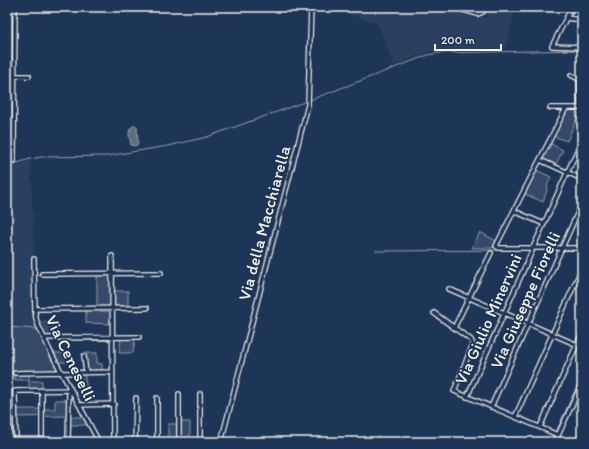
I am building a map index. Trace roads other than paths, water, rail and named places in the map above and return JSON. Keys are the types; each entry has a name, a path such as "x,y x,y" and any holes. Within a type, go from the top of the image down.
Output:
{"street":[{"path":"14,161 15,7"},
{"name":"Via della Macchiarella","path":"221,442 308,105 311,7"},
{"path":"454,7 460,7"},
{"path":"454,7 478,14 483,12 485,7"},
{"path":"572,7 552,46 582,47"},
{"path":"566,18 582,20"},
{"path":"550,108 581,108 581,79 571,75"},
{"path":"7,76 29,76"},
{"path":"566,108 496,247 533,250 582,248"},
{"name":"Via Giulio Minervini","path":"467,397 582,140"},
{"path":"540,160 582,179"},
{"name":"Via Giuseppe Fiorelli","path":"491,407 582,203"},
{"path":"514,211 544,224"},
{"path":"454,328 491,253"},
{"path":"112,256 114,404 113,442"},
{"name":"Via Ceneselli","path":"34,259 36,319 70,390 99,442"},
{"path":"515,417 582,268"},
{"path":"42,274 160,273"},
{"path":"449,288 582,347"},
{"path":"35,309 147,308"},
{"path":"434,313 471,340 473,344 454,390 467,397 558,435"},
{"path":"540,427 582,332"},
{"path":"44,338 139,337"},
{"path":"84,356 86,373"},
{"path":"15,373 113,372"},
{"path":"555,442 582,383"},
{"path":"16,442 15,390 70,390 68,442"},
{"path":"42,391 42,442"},
{"path":"179,394 179,442"},
{"path":"200,394 200,442"},
{"path":"136,398 136,442"},
{"path":"156,442 157,398"},
{"path":"79,405 114,404"}],"waterway":[{"path":"310,100 428,55 438,53 582,50"},
{"path":"7,166 41,157 107,156 168,146 207,137 307,101"},
{"path":"376,251 529,250"},
{"path":"556,432 582,375"},
{"path":"552,442 554,435"}]}
